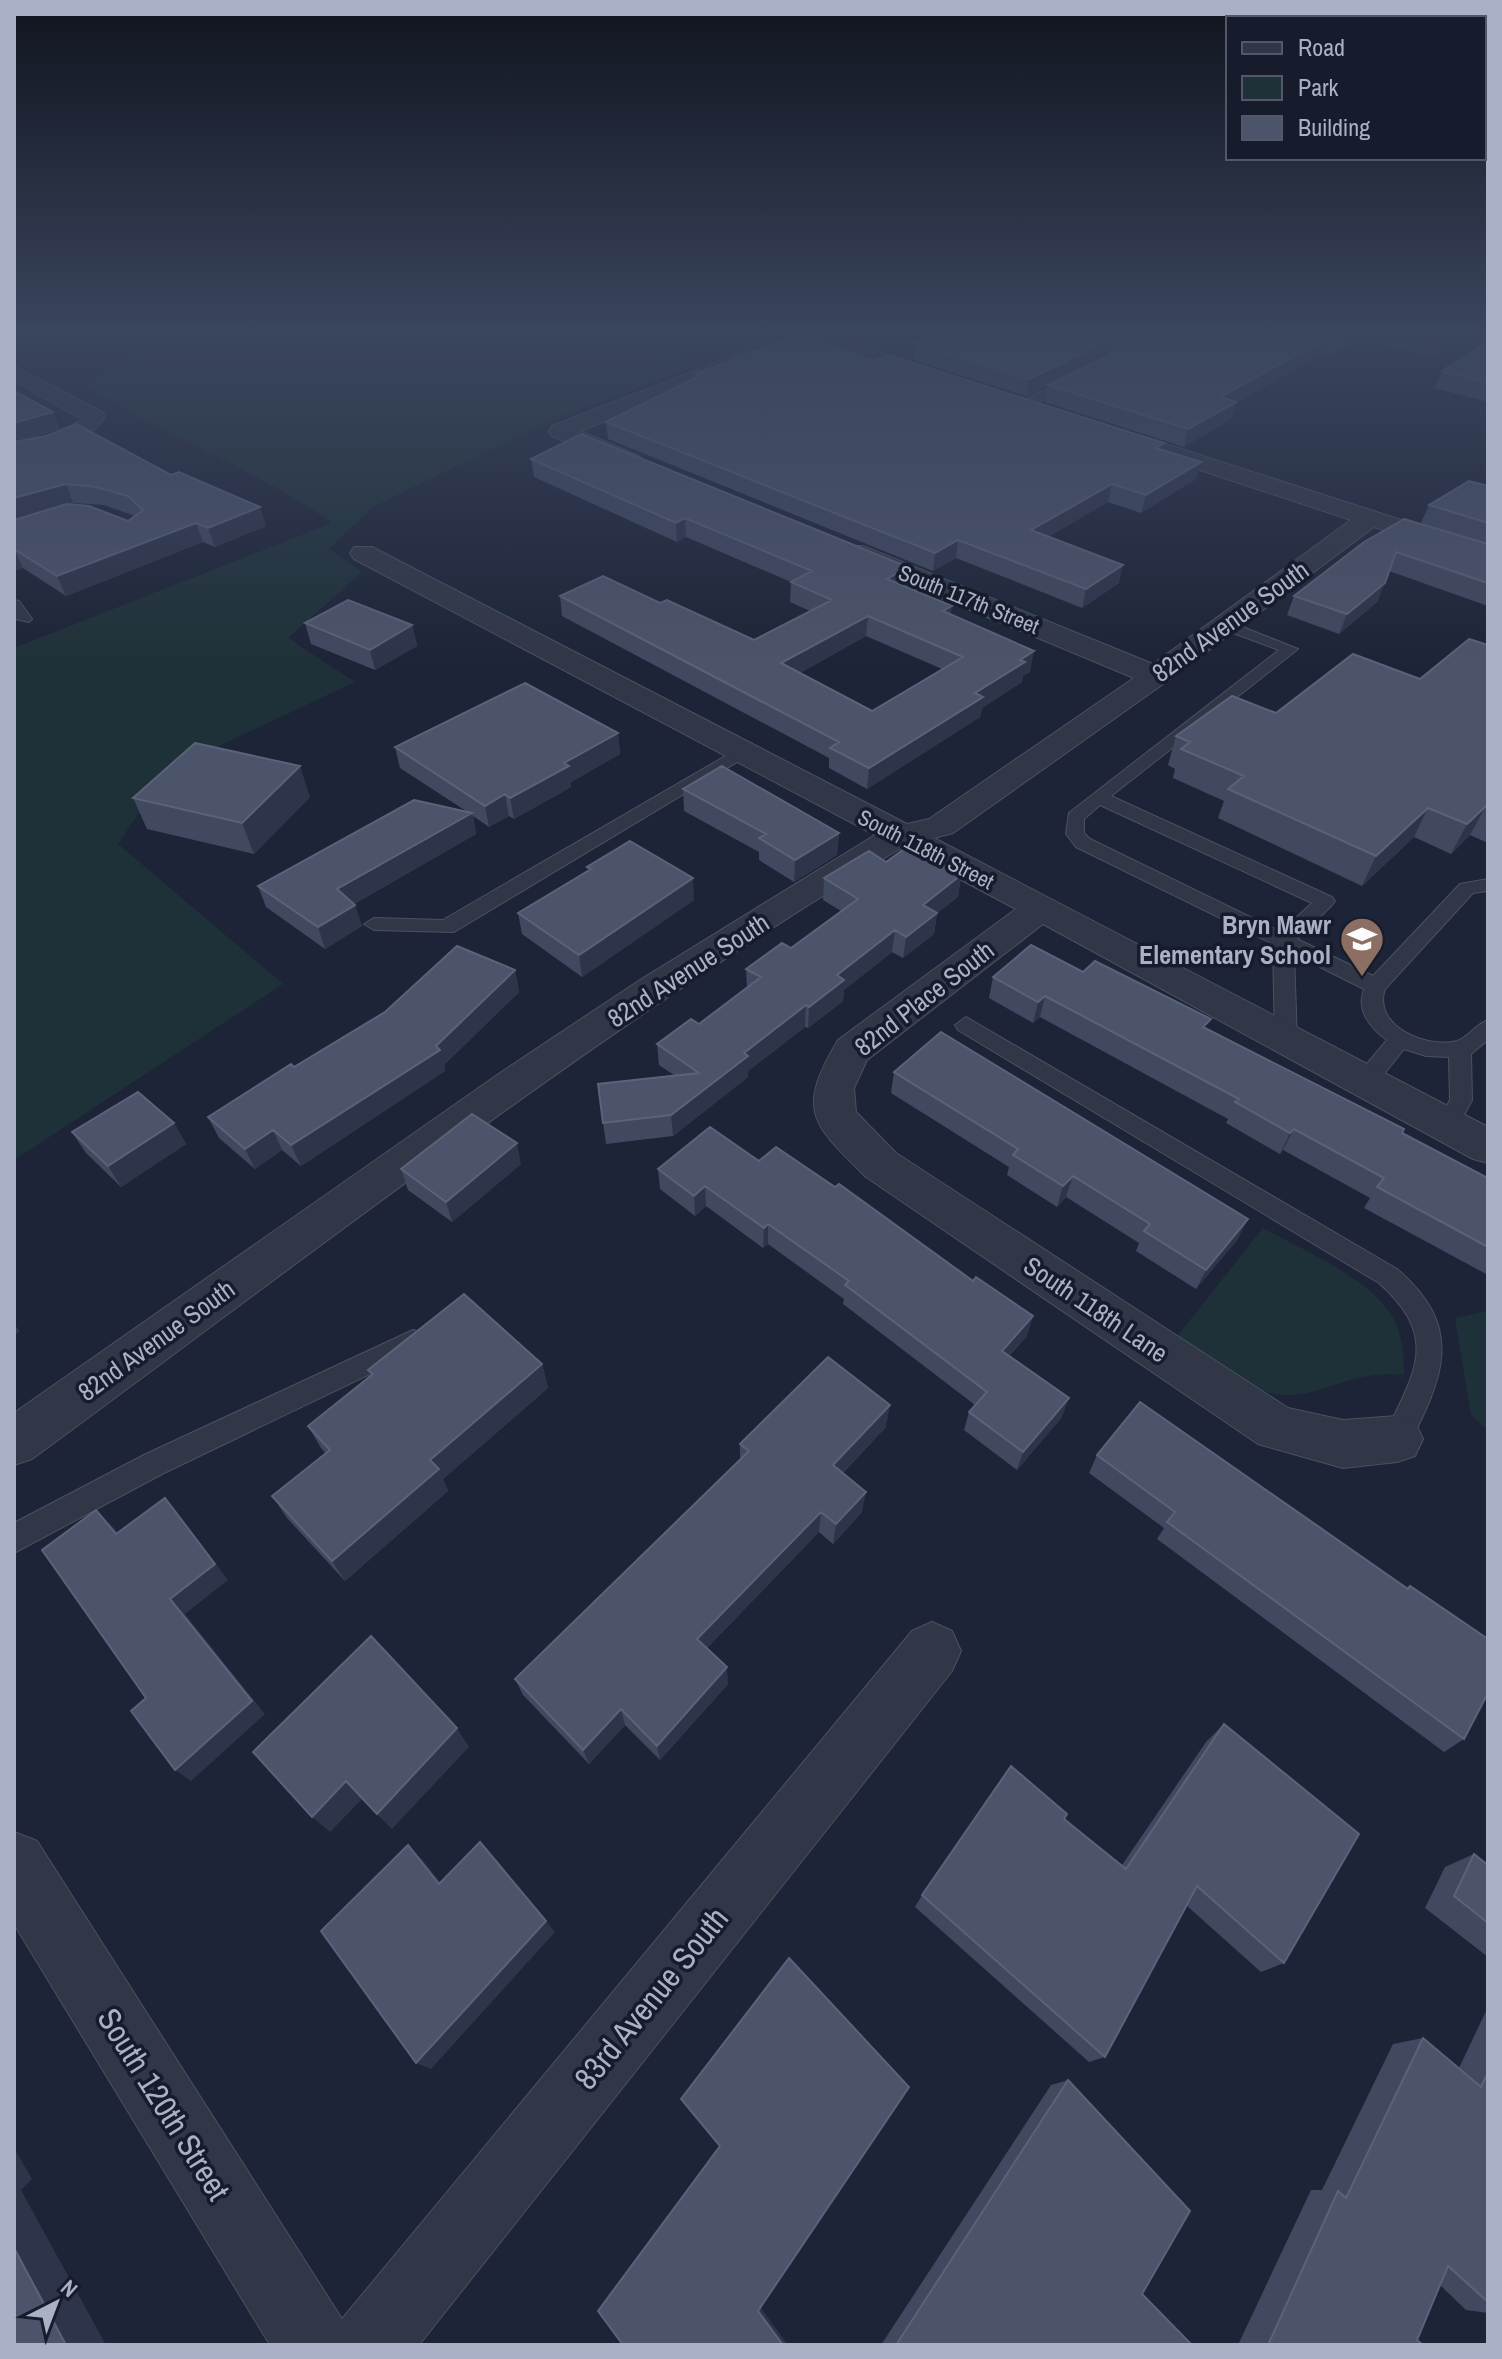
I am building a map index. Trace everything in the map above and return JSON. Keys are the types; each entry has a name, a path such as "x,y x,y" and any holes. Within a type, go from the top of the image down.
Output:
{"street":[{"path":"14,453 46,443"},
{"path":"589,443 661,473"},
{"path":"1142,443 1488,556"},
{"name":"82nd Avenue South","path":"14,1442 654,989 899,836 941,826 1156,676 1371,517"},
{"name":"South 117th Street","path":"836,545 1156,676"},
{"name":"South 118th Street","path":"363,553 1041,908 1488,1147"},
{"name":"82nd Place South","path":"833,1104 831,1093 836,1075 852,1050 1041,908"},
{"name":"South 118th Lane","path":"833,1104 836,1121 881,1165 1276,1428 1343,1444 1397,1439"},
{"name":"83rd Avenue South","path":"370,2345 932,1651"},
{"name":"South 120th Street","path":"14,1864 314,2345"}],"lane":[{"path":"14,604 24,619"},
{"path":"1225,625 1290,649 1098,797 1075,817 1075,834 1083,843 1376,986"},
{"path":"374,924 447,927 741,752"},
{"path":"1098,797 1325,901 1283,941 1286,1041"},
{"path":"1488,885 1467,888 1371,994 1373,1014 1400,1039 1421,1047 1460,1048 1479,1039 1488,1028"},
{"path":"966,1025 1388,1276 1419,1307 1428,1342 1428,1380 1397,1439"},
{"path":"1365,1082 1400,1039"},
{"path":"1447,1126 1461,1100 1460,1048"},
{"path":"14,1539 168,1457 406,1346 432,1326"}],"green space":[{"path":"190,443 503,443 373,507 329,549 362,572 288,638 355,682 168,770 118,844 283,984 14,1160 14,648 332,523 272,485"},
{"path":"1263,1228 1338,1269 1374,1295 1397,1326 1403,1350 1404,1375 1369,1376 1283,1395 1242,1382 1175,1339"},
{"path":"1488,1311 1488,1430 1471,1415 1455,1318"}],"building":[{"path":"14,443 112,443 171,475 179,472 260,507 208,528 196,523 57,576 14,549 14,520 67,504 89,506 128,521 143,510 128,496 96,487 66,484 14,498"},
{"path":"563,443 603,443 908,567 887,579 952,606 943,611 1034,651 1020,660 1025,662 975,693 983,697 869,768 830,748 839,742 560,596 603,576 660,603 667,600 754,640 832,600 791,582 812,571 685,518 676,523 531,459","holes":["868,616 963,657 872,711 781,663"]},
{"path":"659,443 1164,443 1156,448 1201,462 1146,495 1112,484 1031,530 1123,565 1086,589 958,540 935,553"},
{"path":"1469,481 1488,486 1488,523 1429,505"},
{"path":"1404,519 1488,544 1488,583 1396,552 1385,583 1347,614 1294,596 1364,542"},
{"path":"348,600 412,625 370,650 305,623"},
{"path":"1469,639 1488,645 1488,807 1467,824 1428,808 1376,856 1228,789 1244,776 1181,749 1190,742 1176,736 1232,696 1276,713 1353,654 1420,679"},
{"path":"525,683 618,733 564,763 569,766 510,798 505,794 485,806 395,747"},
{"path":"195,743 300,766 242,823 133,798"},
{"path":"722,766 839,833 795,860 759,838 766,834 683,789"},
{"path":"414,800 472,813 337,889 355,905 318,927 258,886"},
{"path":"630,841 693,878 579,955 518,913 591,869 587,867"},
{"path":"907,847 961,875 923,905 937,913 906,937 895,930 837,975 844,980 744,1053 748,1056 671,1115 603,1123 598,1084 699,1073 657,1044 691,1019 699,1024 761,977 746,969 782,943 791,948 858,899 824,878 869,851 886,862"},
{"path":"1031,945 1083,972 1095,961 1211,1019 1203,1027 1404,1129 1402,1133 1488,1178 1488,1247 1377,1187 1384,1178 1294,1129 1290,1133 1235,1102 1239,1099 1045,996 1038,1002 993,977"},
{"path":"457,946 515,970 436,1046 440,1050 291,1145 273,1130 245,1149 208,1117 291,1064 294,1067 385,1012"},
{"path":"941,1032 1248,1219 1206,1270 1144,1231 1150,1224 1073,1176 1063,1186 1013,1155 1018,1149 894,1072"},
{"path":"138,1092 174,1123 108,1166 72,1132"},
{"path":"472,1114 517,1143 446,1202 401,1169"},
{"path":"710,1127 759,1161 776,1147 835,1187 839,1184 973,1281 976,1277 1033,1316 1002,1351 1069,1398 1023,1452 969,1412 987,1392 845,1285 849,1281 768,1224 764,1228 705,1186 694,1196 658,1169"},
{"path":"464,1294 542,1364 430,1460 439,1469 332,1561 272,1496 330,1450 308,1426 373,1374 368,1370"},
{"path":"828,1357 890,1405 833,1465 866,1492 836,1524 821,1512 697,1639 727,1667 657,1746 621,1709 583,1750 515,1679 749,1451 740,1444"},
{"path":"1140,1402 1408,1589 1410,1586 1488,1639 1488,1693 1464,1739 1167,1522 1175,1512 1097,1455"},
{"path":"165,1498 215,1564 170,1599 252,1701 175,1770 131,1711 146,1698 42,1550 96,1510 116,1534"},
{"path":"371,1636 457,1728 377,1814 346,1781 312,1817 253,1752"},
{"path":"1224,1724 1359,1834 1284,1963 1197,1886 1105,2057 922,1895 1011,1766 1067,1814 1064,1819 1126,1869"},
{"path":"480,1842 546,1921 416,2063 321,1931 408,1845 439,1884"},
{"path":"1474,1854 1488,1865 1488,1923 1454,1896"},
{"path":"789,1958 909,2087 758,2311 783,2345 623,2345 598,2311 720,2146 681,2099"},
{"path":"1423,2038 1481,2087 1488,2072 1488,2302 1448,2266 1417,2340 1423,2345 1268,2345 1338,2191 1346,2198"},
{"path":"1068,2080 1190,2211 1142,2294 1192,2345 896,2345"},
{"path":"14,2248 66,2345 14,2345"}],"place":[{"name":"Bryn Mawr Elementary School","path":"1362,978"}]}
